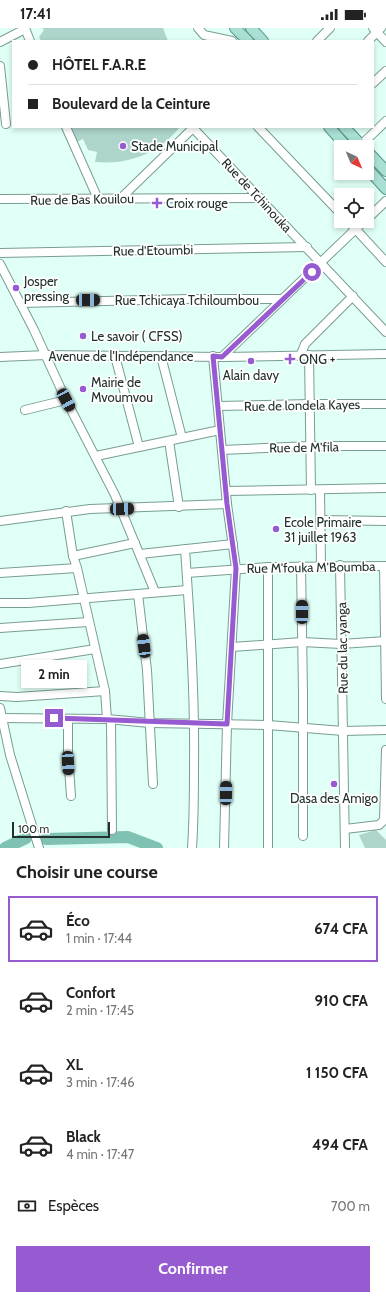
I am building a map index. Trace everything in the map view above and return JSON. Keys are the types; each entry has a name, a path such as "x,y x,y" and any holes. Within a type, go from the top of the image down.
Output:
{"main road":[{"path":"235,28 247,40"},
{"path":"251,28 262,40"},
{"path":"330,128 341,140"},
{"path":"345,128 356,140"},
{"path":"374,158 386,171"},
{"path":"374,176 386,189"}],"street":[{"path":"198,28 204,35 227,40"},
{"path":"318,40 330,28"},
{"path":"0,42 25,29 30,40"},
{"path":"369,40 377,29 386,42"},
{"path":"0,66 6,124"},
{"path":"374,82 386,71"},
{"path":"371,140 386,121"},
{"path":"66,128 98,199"},
{"path":"121,198 193,128"},
{"name":"Rue de Tchinouka","path":"195,128 386,332"},
{"path":"259,128 334,207"},
{"name":"Rue de Bas Kouilou","path":"0,199 260,198"},
{"path":"374,212 386,201"},
{"path":"222,357 356,229 386,262"},
{"name":"Rue d'Etoumbi","path":"0,253 307,247"},
{"path":"0,264 46,355 66,400 116,495 155,592"},
{"path":"301,354 305,344 353,296"},
{"name":"Rue Tchicaya Tchiloumbou","path":"20,303 102,300 282,300"},
{"name":"Avenue de l'Indépendance","path":"0,357 46,355 222,357 301,354 386,354"},
{"path":"309,354 311,490"},
{"path":"115,356 139,447"},
{"path":"161,356 182,438"},
{"path":"213,356 227,504 236,568 227,724 224,848"},
{"path":"25,410 66,400"},
{"name":"Rue de londela Kayes","path":"218,406 386,404"},
{"path":"96,456 220,430"},
{"path":"169,441 179,507"},
{"name":"Rue de M'fila","path":"222,450 310,446 386,446"},
{"path":"226,491 386,488"},
{"path":"320,490 321,565"},
{"path":"0,521 66,511 227,504"},
{"path":"66,511 73,556 105,691 109,720 112,830"},
{"path":"320,520 386,520"},
{"path":"73,556 135,543"},
{"path":"140,554 233,544"},
{"path":"185,549 195,724 194,818 192,848"},
{"name":"Rue M'fouka M'Boumba","path":"187,573 236,568 321,565 385,566"},
{"name":"Rue du lac yanga","path":"340,565 345,848"},
{"path":"301,566 303,836"},
{"path":"385,566 386,699"},
{"path":"268,567 268,848"},
{"path":"0,573 77,568"},
{"path":"0,603 28,603 187,590"},
{"path":"138,594 150,723 153,784"},
{"path":"0,628 88,622"},
{"path":"232,647 302,642 341,644 385,641"},
{"path":"0,664 95,649"},
{"path":"0,696 17,697 105,691"},
{"path":"0,708 0,718 10,755 39,848"},
{"path":"0,718 268,725 343,731 386,730"},
{"path":"68,719 68,752 71,796"},
{"path":"345,829 379,825 384,820 386,750"}],"green space":[{"path":"42,28 163,28 168,40 40,40 39,37 44,30"},
{"name":"Stade Municipal","path":"68,128 179,128 152,151 142,156 120,162 95,162 97,152 88,150 83,139 75,143"},
{"path":"376,830 386,840 386,848 365,848 359,835"}],"waterway":[{"path":"46,839 128,837 157,848"},
{"path":"5,848 26,838"}],"place":[{"name":"Stade Municipal","path":"123,146"},
{"name":"Croix rouge","path":"157,203"},
{"name":"Josper pressing","path":"16,288"},
{"name":"Le savoir ( CFSS)","path":"83,336"},
{"name":"ONG +","path":"290,359"},
{"name":"Alain davy","path":"251,361"},
{"name":"Mairie de Mvoumvou","path":"83,389"},
{"name":"Ecole Primaire 31 juillet 1963","path":"276,529"},
{"name":"Dasa des Amigo","path":"334,784"}],"route":[{"path":"54,718 227,724 236,568 227,504 213,356 222,357 312,272"}]}
